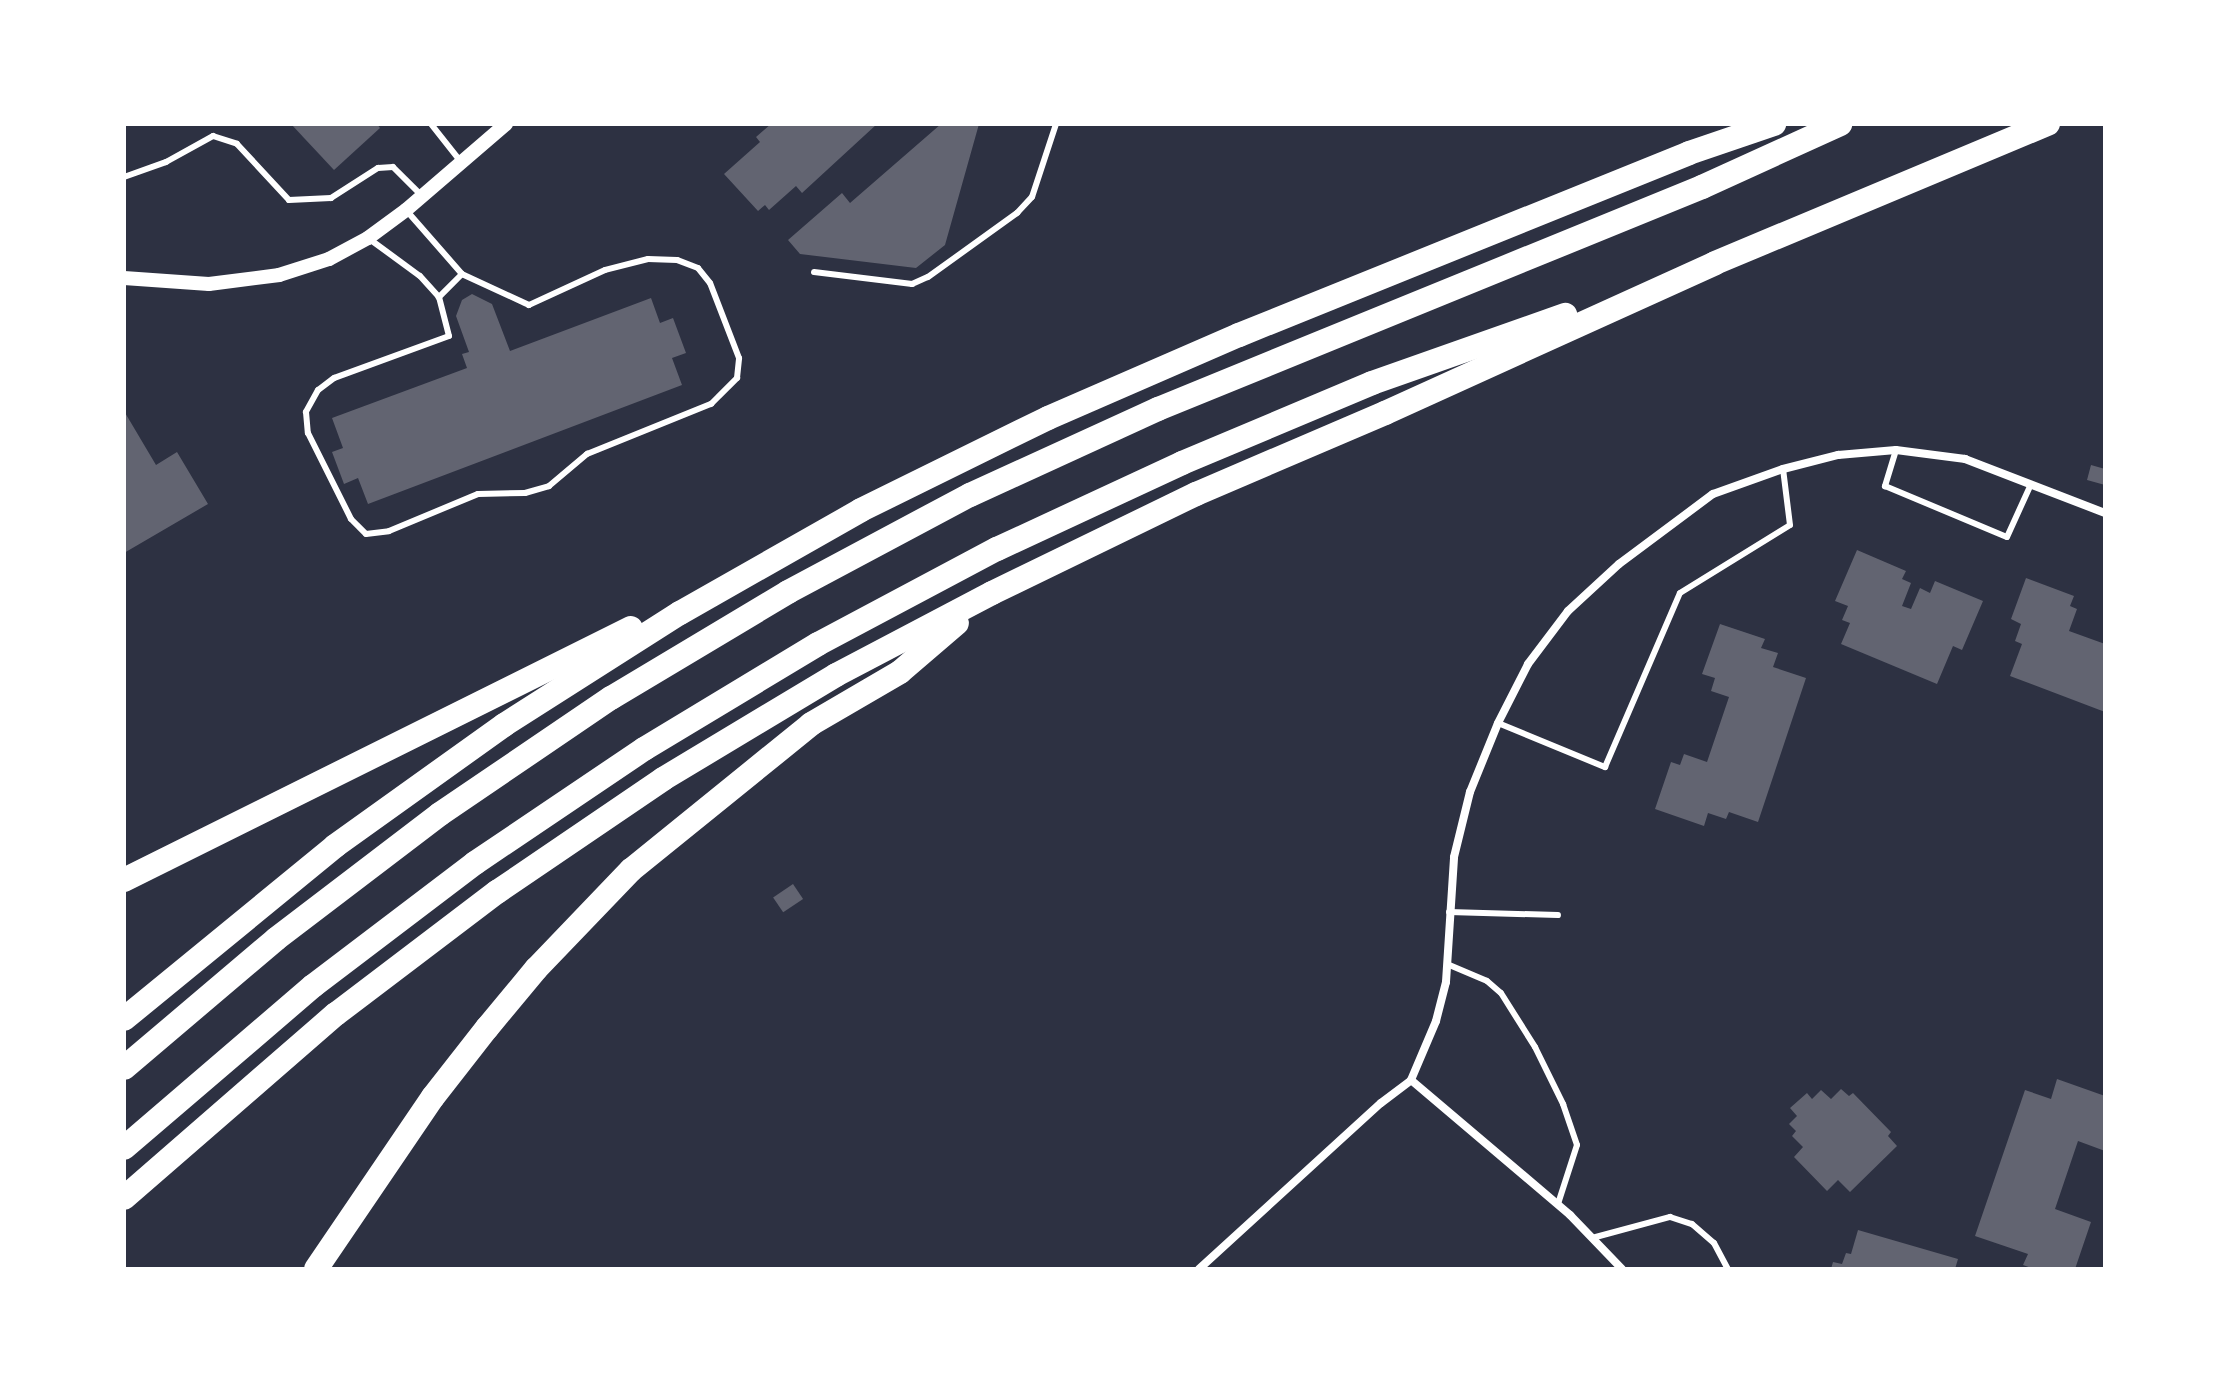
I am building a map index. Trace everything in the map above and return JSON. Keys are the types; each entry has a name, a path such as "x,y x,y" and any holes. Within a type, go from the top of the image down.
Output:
{"highway":[{"path":"124,880 770,560 954,463 1143,375 1674,159 1774,124"},
{"path":"124,1068 276,939 452,806 611,698 801,585 970,495 1158,409 1702,187 1840,124"},
{"path":"124,1198 336,1014 579,835 823,683 992,593 1196,494 1399,407 1715,263 2048,124"},
{"path":"124,1148 313,986 475,863 644,749 818,644 997,549 1196,457 1372,383 1715,263"},
{"path":"124,1019 253,910 431,776 592,667 770,560"},
{"path":"316,1269 409,1132 478,1039 536,969 631,870 811,724 900,672 992,593"}],"street":[{"path":"124,278 209,284 279,275 329,259 368,238 406,210 506,124"},
{"path":"1199,1269 1381,1103 1411,1080 1436,1021 1447,964 1454,857 1470,792 1498,723 1528,664 1568,611 1619,564 1713,494 1783,469 1838,455 1896,450 1965,459 2032,482 2105,513"},
{"path":"1411,1080 1558,1204 1622,1269"}],"lane":[{"path":"431,124 461,163"},
{"path":"814,272 912,284 928,277 1017,213 1032,197 1056,124"},
{"path":"124,177 166,162 213,136 237,144 289,200 331,198 378,168 393,167 422,196"},
{"path":"368,238 420,276 439,297 449,336 334,378 318,390 306,412 308,433 351,519 366,534 389,531 478,494 525,493 549,486 587,454 711,404 737,378 739,358 710,283 698,268 677,260 648,259 605,270 529,305 462,274 406,210"},
{"path":"439,297 462,274"},
{"path":"1896,450 1885,486 2007,537 2032,482"},
{"path":"1498,723 1605,767 1680,593 1790,525 1783,469"},
{"path":"1449,912 1558,915"},
{"path":"1447,964 1487,981 1501,993 1535,1047 1563,1104 1577,1145 1558,1204"},
{"path":"1592,1238 1670,1217 1692,1224 1714,1243 1728,1269"}],"building":[{"path":"291,124 377,124 380,128 334,170"},
{"path":"771,124 877,124 802,193 796,186 769,210 765,205 758,211 724,174 760,142 756,137"},
{"path":"941,124 979,124 945,245 916,268 800,254 788,240 842,193 850,203"},
{"path":"472,294 492,304 510,351 651,298 660,323 673,318 686,353 672,358 682,385 368,504 358,478 344,484 332,452 343,448 332,418 467,368 462,354 469,352 456,316 462,300"},
{"path":"124,411 156,465 177,452 208,504 124,553"},
{"path":"2091,465 2105,469 2105,485 2087,480"},
{"path":"1857,550 1906,571 1902,579 1911,583 1902,606 1911,609 1920,588 1930,593 1935,581 1983,601 1962,650 1953,646 1937,684 1841,644 1850,623 1842,620 1848,606 1835,601"},
{"path":"2026,578 2074,596 2070,606 2077,609 2069,631 2105,644 2105,712 2010,676 2022,644 2015,641 2021,624 2011,619"},
{"path":"1720,624 1765,639 1761,648 1778,653 1773,667 1806,678 1758,822 1729,812 1726,819 1708,813 1704,826 1655,809 1671,762 1680,765 1684,754 1707,762 1729,697 1711,691 1715,678 1702,674"},
{"path":"793,884 803,899 783,912 773,897"},
{"path":"2057,1079 2105,1096 2105,1151 2078,1141 2055,1209 2091,1222 2075,1269 2034,1269 2023,1265 2028,1254 1975,1236 2025,1090 2051,1099"},
{"path":"1841,1089 1849,1096 1853,1093 1891,1132 1888,1136 1897,1146 1850,1192 1838,1180 1827,1191 1794,1157 1803,1147 1792,1136 1796,1131 1789,1124 1797,1116 1790,1108 1807,1093 1812,1099 1821,1090 1831,1099"},
{"path":"1858,1230 1958,1259 1955,1269 1831,1269 1833,1262 1842,1264 1846,1253 1851,1254"}]}
